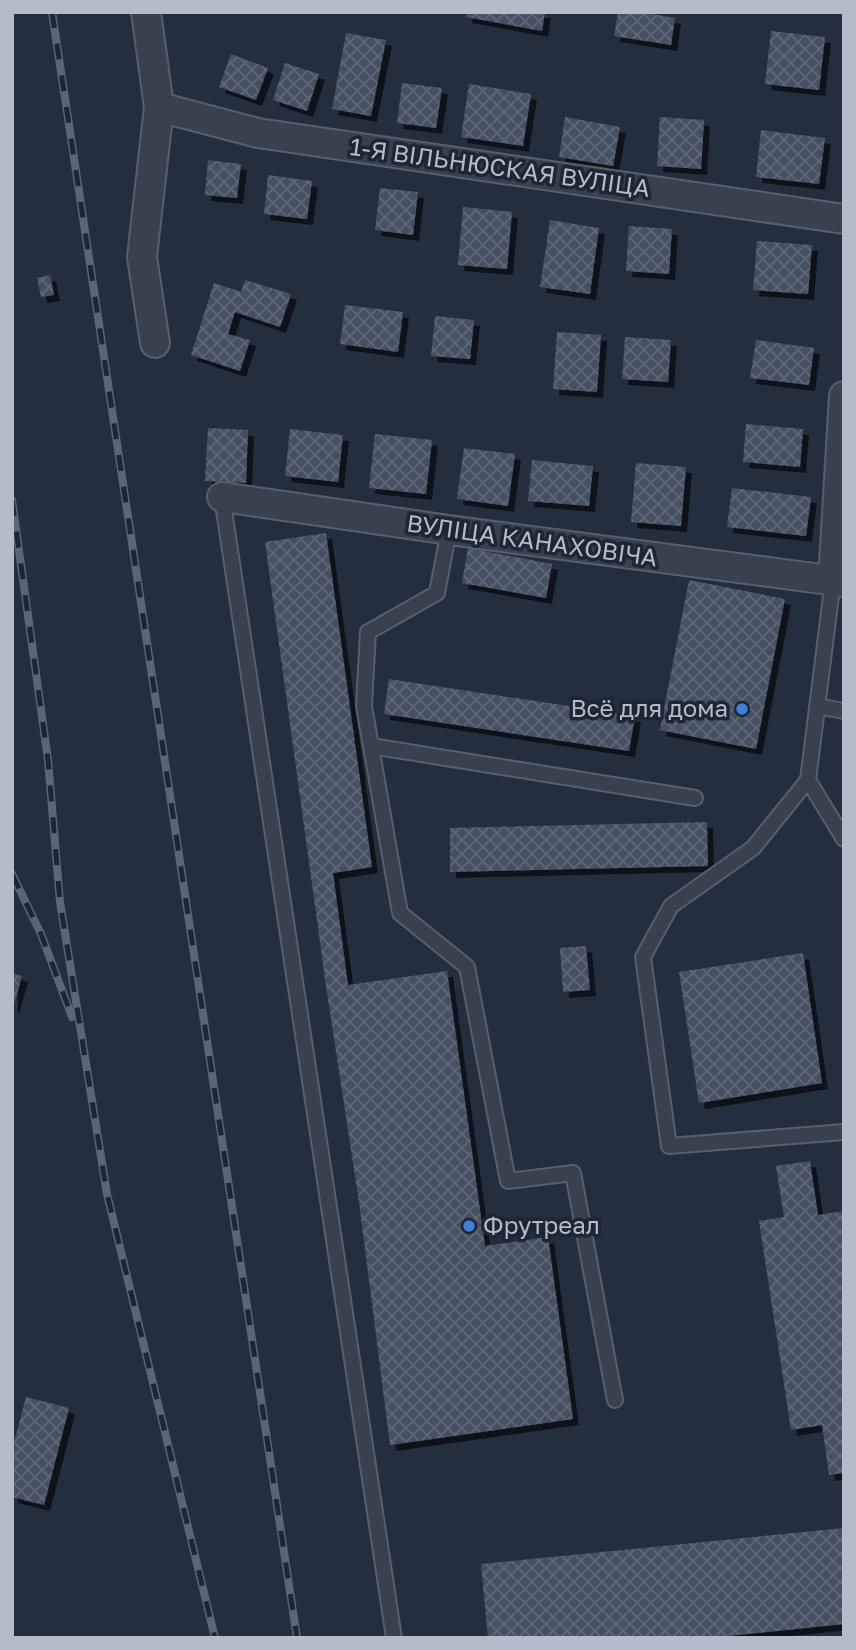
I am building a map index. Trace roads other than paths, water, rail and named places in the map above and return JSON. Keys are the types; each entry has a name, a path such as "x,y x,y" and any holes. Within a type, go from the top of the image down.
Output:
{"street":[{"path":"146,12 159,107 142,257 155,343"},
{"name":"1-Я ВІЛЬНЮСКАЯ ВУЛІЦА","path":"159,107 258,133 844,219"},
{"path":"838,581 844,396"},
{"name":"ВУЛІЦА КАНАХОВІЧА","path":"222,498 838,581"}],"lane":[{"path":"222,498 394,1638"},
{"path":"449,530 437,593 368,632 364,706 400,913 467,967 508,1181 573,1172 615,1400"},
{"path":"838,581 817,706 808,780 753,848 671,906 643,957 668,1146 844,1132"},
{"path":"817,706 844,711"},
{"path":"370,746 695,798"},
{"path":"808,780 844,839"}],"railway":[{"path":"52,12 297,1638"},
{"path":"12,500 48,760 60,902 107,1194 215,1638"},
{"path":"12,874 41,934 72,1017"}],"place":[{"name":"Всё для дома","path":"742,709"},
{"name":"Фрутреал","path":"469,1226"}]}
